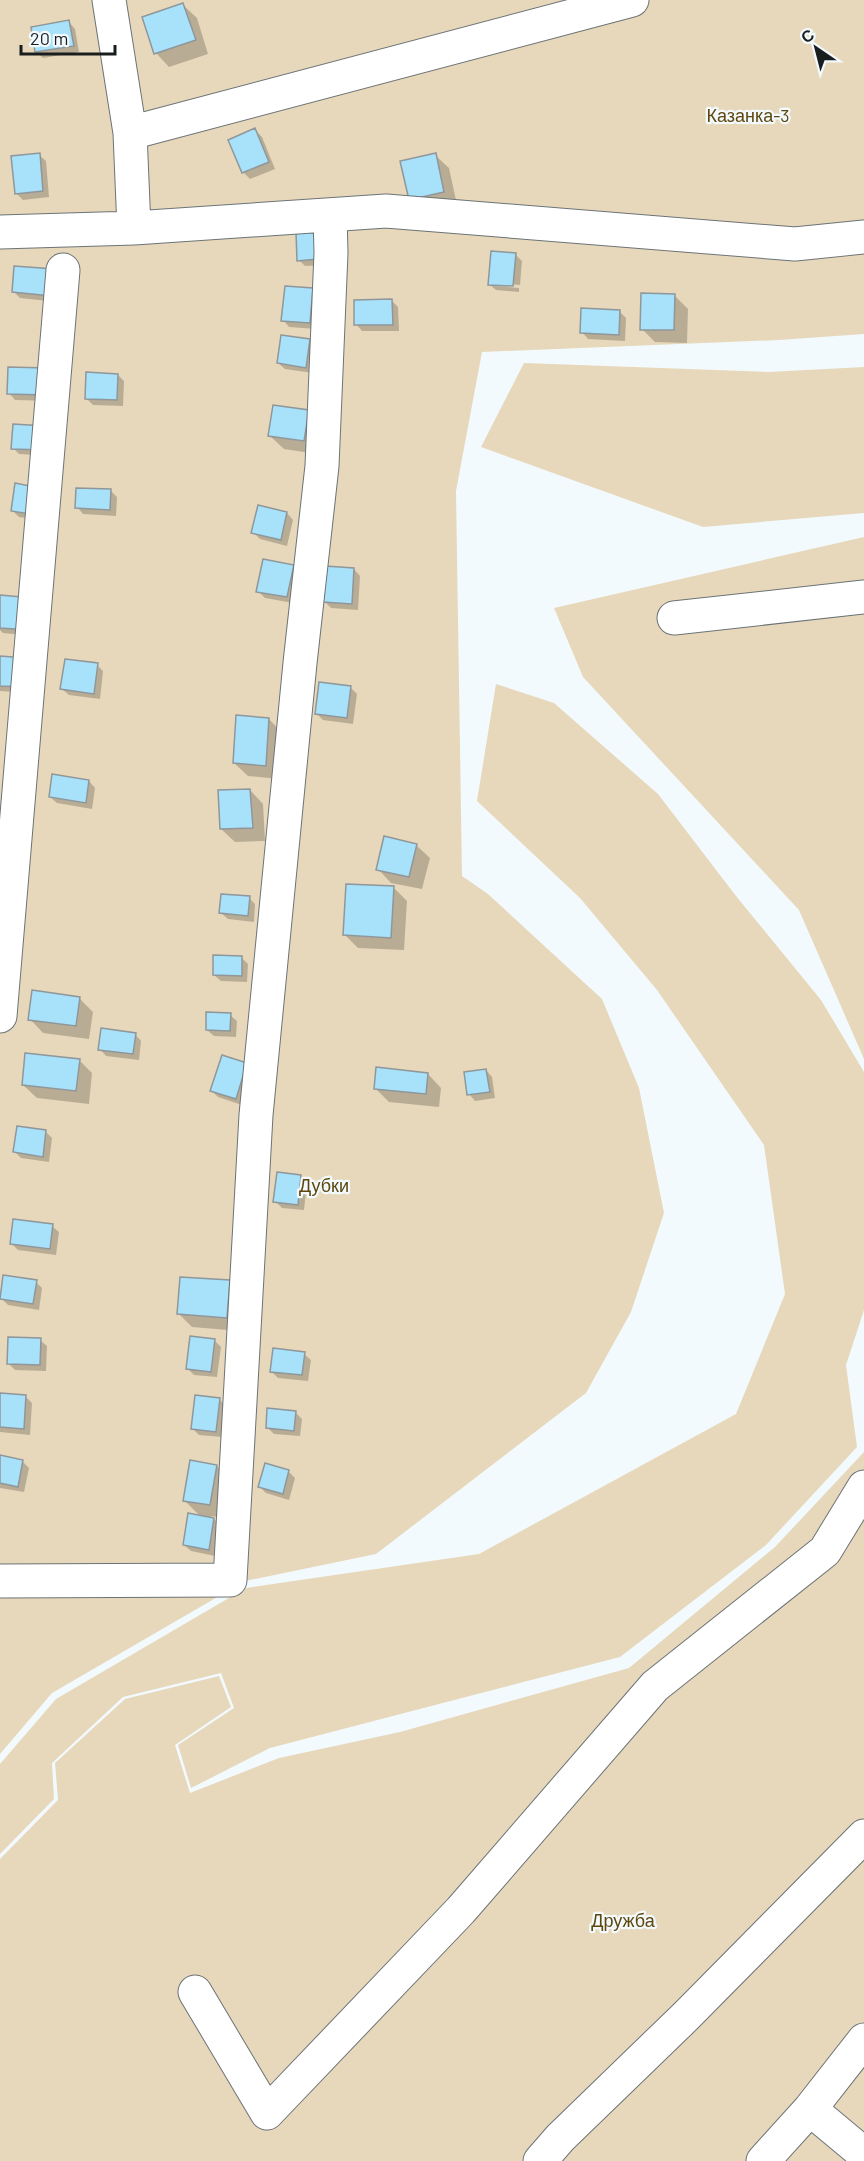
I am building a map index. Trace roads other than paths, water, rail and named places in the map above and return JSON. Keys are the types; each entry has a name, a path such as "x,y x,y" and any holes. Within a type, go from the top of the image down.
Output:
{"lane":[{"path":"109,0 130,133 134,228"},
{"path":"130,133 632,0"},
{"path":"0,232 134,228 386,211 795,244 864,237"},
{"path":"0,1581 230,1580 256,1115 300,663 322,466 331,253 330,215"},
{"path":"0,1016 63,270"},
{"path":"674,618 864,597"},
{"path":"195,1992 267,2113 461,1910 655,1686 825,1551 864,1487"},
{"path":"540,2161 864,1836"},
{"path":"763,2161 810,2109 864,2040"},
{"path":"810,2109 864,2154"}],"park label":[{"name":"Казанка-3","path":"748,115"},
{"name":"Дубки","path":"324,1185"},
{"name":"Дружба","path":"623,1920"}]}
